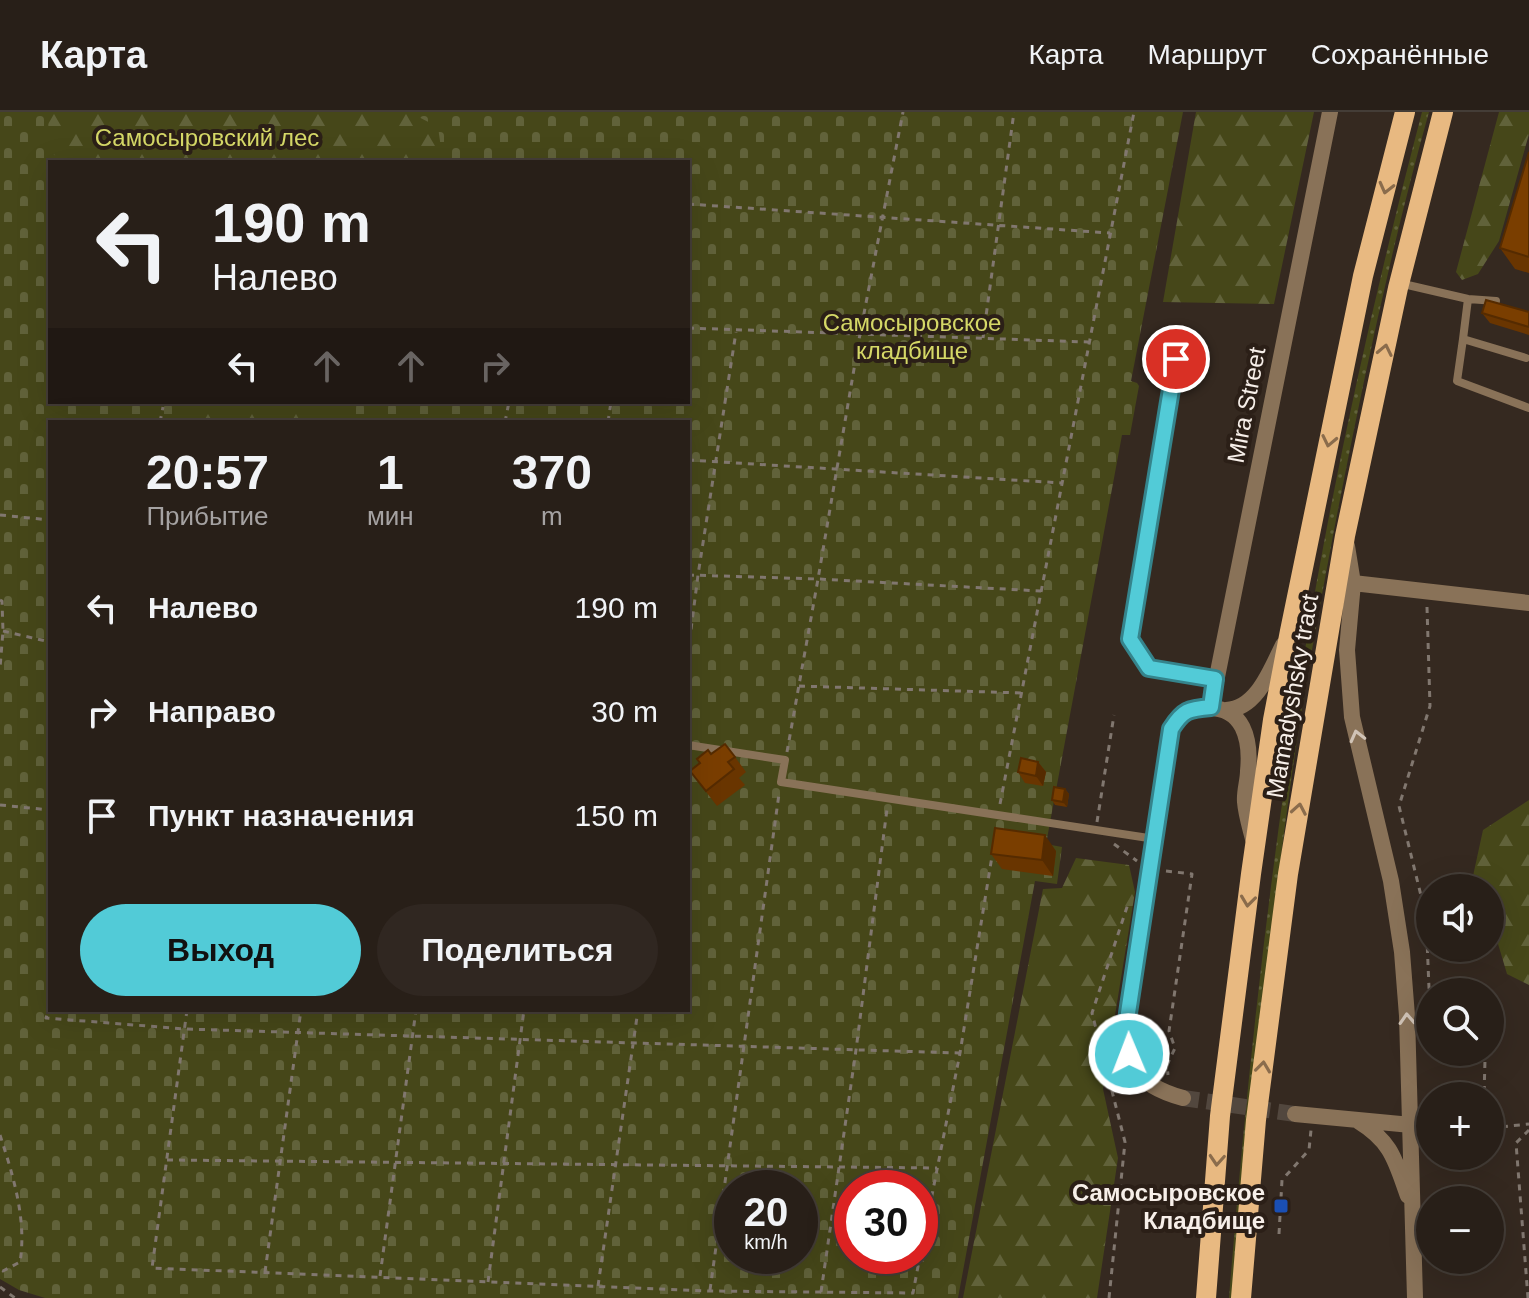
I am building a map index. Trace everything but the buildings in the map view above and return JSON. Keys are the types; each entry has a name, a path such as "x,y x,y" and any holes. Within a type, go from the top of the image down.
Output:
{"main road":[{"name":"Mamadyshsky tract","path":"1206,1298 1220,1116 1273,720 1363,276 1405,112"},
{"name":"Mamadyshsky tract","path":"1241,1298 1256,1120 1288,874 1345,536 1399,283 1443,112"}],"street":[{"name":"Mira Street","path":"1218,709 1215,679 1330,112"},
{"path":"1176,359 1130,639 1149,668 1215,679"},
{"path":"1345,536 1353,583 1347,650 1352,717 1391,881 1402,952 1407,1016 1415,1298"},
{"path":"1353,583 1526,605"},
{"path":"1183,1098 1148,1083 1135,1070 1126,1036 1171,729 1180,715 1191,709 1232,710 1240,706 1259,689 1290,631"},
{"path":"1218,709 1231,713 1240,722 1247,739 1248,772 1244,800 1255,848"},
{"path":"1295,1114 1411,1125"},
{"path":"1357,1120 1375,1131 1387,1144 1413,1209"}],"lane":[{"path":"1399,283 1468,299 1496,301"},
{"path":"1468,299 1457,381 1529,408"},
{"path":"1463,339 1526,358"},
{"path":"690,745 785,760 781,782 1155,839"}],"path":[{"path":"785,760 860,334 903,112"},
{"path":"983,339 1014,112"},
{"path":"998,815 1134,112"},
{"path":"690,204 1110,233"},
{"path":"690,328 1089,342"},
{"path":"690,637 736,331"},
{"path":"160,420 163,407"},
{"path":"690,460 1062,483"},
{"path":"0,515 48,520"},
{"path":"690,575 1041,591"},
{"path":"1426,591 1430,706 1399,806 1426,916 1429,978"},
{"path":"0,600 3,631 0,668"},
{"path":"3,631 48,642"},
{"path":"799,686 1022,693"},
{"path":"709,1291 781,782"},
{"path":"821,1292 888,799"},
{"path":"0,805 48,810"},
{"path":"167,1160 937,1168 960,1053 993,845"},
{"path":"1109,1298 1125,1142 1092,1013 1129,900"},
{"path":"48,1011 46,1018 185,1029 960,1053"},
{"path":"187,1012 152,1268 709,1291 913,1293 917,1274"},
{"path":"265,1272 301,1012"},
{"path":"380,1277 416,1012"},
{"path":"488,1282 524,1012"},
{"path":"598,1286 638,1012"},
{"path":"1504,1127 1529,1124"},
{"path":"1528,1298 1516,1143 1529,1130"},
{"path":"0,1135 18,1197 22,1230 20,1262 0,1270"},
{"path":"1279,1234 1282,1180 1309,1150"},
{"path":"0,1287 15,1298"}],"green space":[{"name":"Самосыровское кладбище","path":"0,112 48,112 49,151 61,160 48,160 48,404 185,404 184,420 48,420 48,1012 690,1012 690,420 336,420 342,404 690,404 690,160 443,160 438,127 409,112 1183,112 1131,381 1139,386 1130,435 1122,435 1046,844 1062,847 1057,884 1035,881 958,1298 45,1298 19,1290 0,1279"},
{"name":"Самосыровский лес","path":"42,112 423,112 447,125 449,160 50,160"},
{"path":"1196,112 1314,112 1274,304 1163,302"},
{"path":"1422,112 1429,112 1367,369 1301,717 1260,1040 1235,1298 1229,1298 1260,976 1304,656 1328,519 1357,382"},
{"path":"1499,112 1529,112 1529,134 1499,241 1478,274 1462,280 1456,272"},
{"path":"183,404 370,404 370,420 183,420"},
{"path":"1529,800 1529,985 1507,974 1503,962 1504,874 1473,874 1483,830"},
{"path":"1076,858 1129,865 1135,892 1103,1089 1118,1158 1097,1298 963,1298 1043,889 1062,888"}],"tunnel":[{"path":"1183,1098 1295,1114"}],"place":[{"name":"Самосыровское Кладбище","path":"1281,1206"}],"route":[{"path":"1129,1054 1126,1036 1128,1013 1171,729 1180,715 1191,709 1211,707 1215,679 1149,668 1130,639 1176,359"}]}
